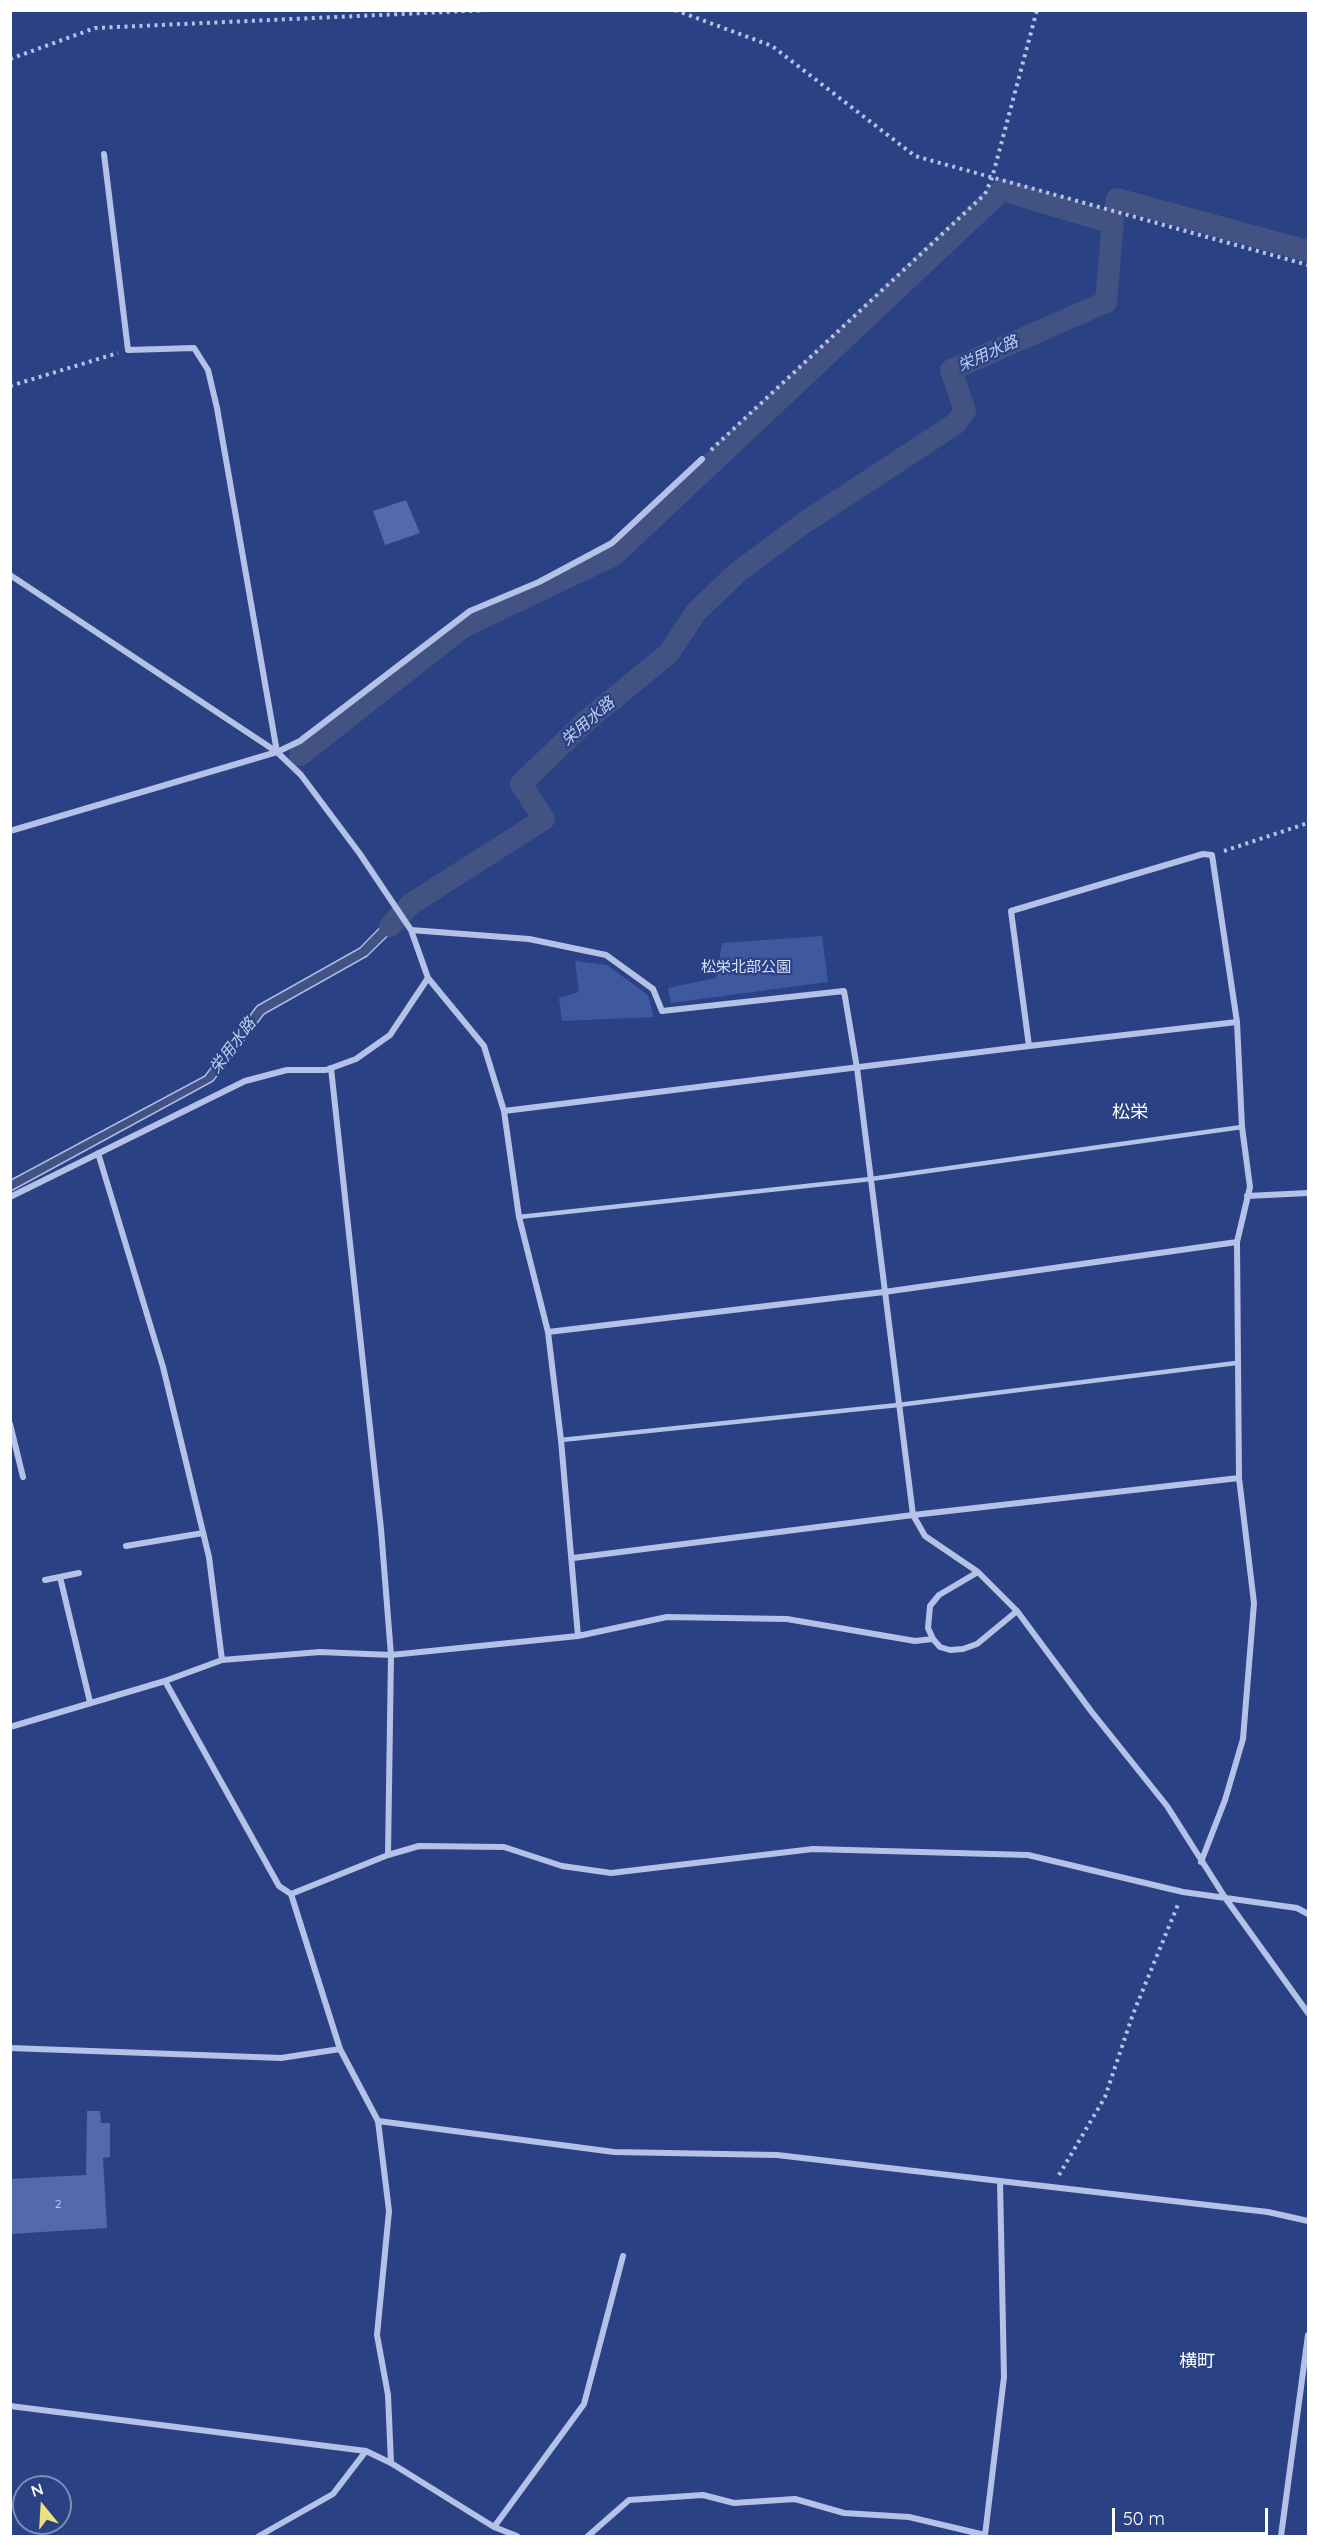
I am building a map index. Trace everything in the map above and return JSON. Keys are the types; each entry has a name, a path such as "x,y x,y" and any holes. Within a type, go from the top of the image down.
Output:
{"street":[{"path":"104,154 128,350 194,348 208,370 219,419 277,752"},
{"path":"10,831 277,752 300,741 470,611 539,582 612,543 702,459"},
{"path":"10,575 277,752 301,775 354,845 411,930 428,978 484,1046 504,1111 519,1217 548,1332 573,1558 578,1636"},
{"path":"1029,1046 1011,911 1203,854 1212,855 1237,1022 1242,1127 1250,1187 1237,1242 1236,1363 1239,1478 1254,1603 1243,1739 1225,1800 1201,1862"},
{"path":"411,930 529,939 606,955 653,989 662,1011 844,991 857,1068 913,1515 925,1536 978,1572 1017,1611 1091,1711 1167,1806 1226,1899 1308,2013"},
{"path":"10,1197 245,1081 287,1070 326,1070 356,1059 390,1035 428,978"},
{"path":"504,1111 1237,1022"},
{"path":"331,1068 380,1517 391,1655 388,1855"},
{"path":"98,1153 163,1367 209,1557 222,1660"},
{"path":"1247,1196 1308,1192"},
{"path":"548,1332 884,1292 1237,1242"},
{"path":"10,1424 23,1477"},
{"path":"573,1558 913,1515 1239,1478"},
{"path":"126,1546 203,1533"},
{"path":"978,1572 939,1595 930,1606 928,1628 940,1647 950,1650 963,1649 977,1644 1017,1611"},
{"path":"45,1580 79,1573"},
{"path":"60,1577 90,1702"},
{"path":"10,1727 165,1681 222,1660 320,1652 391,1655 578,1636 667,1617 787,1619 915,1641 933,1639"},
{"path":"165,1681 279,1886 291,1894 340,2049 378,2121 389,2211 377,2335 388,2395 391,2463"},
{"path":"291,1894 388,1855 419,1846 504,1847 562,1866 611,1873 813,1849 1028,1855 1183,1892 1297,1908 1308,1914"},
{"path":"10,2048 281,2058 340,2049"},
{"path":"378,2121 614,2152 777,2155 1268,2212 1308,2221"},
{"path":"588,2536 629,2500 704,2495 734,2503 795,2499 844,2513 909,2517 987,2536 1004,2377 1000,2181"},
{"path":"494,2527 584,2404 623,2256"},
{"path":"1281,2536 1308,2335"},
{"path":"10,2406 366,2451 391,2463 494,2527 517,2536"},
{"path":"259,2536 333,2494 366,2451"}],"lane":[{"path":"519,1217 871,1179 1242,1127"},
{"path":"561,1440 898,1405 1236,1363"}],"path":[{"path":"10,59 96,28 489,10"},
{"path":"675,10 772,46 915,156 1308,265"},
{"path":"702,459 985,194 992,178 1036,10"},
{"path":"10,386 128,350"},
{"path":"1212,855 1308,823"},
{"path":"1052,2188 1105,2097 1133,2014 1183,1892"}],"green space":[{"name":"松栄北部公園","path":"822,936 828,982 671,1003 668,988 716,978 722,943"},
{"path":"575,961 607,965 648,995 654,1017 562,1021 559,998 579,992"}],"water":[{"path":"408,899 415,909 367,956 264,1014 213,1081 11,1191 11,1180 205,1076 257,1006 360,948"}],"building":[{"path":"406,500 420,533 385,545 373,511"},
{"path":"87,2111 100,2111 101,2123 110,2123 110,2157 103,2158 107,2228 10,2234 10,2179 86,2175"}],"waterway":[{"path":"300,755 463,627 614,555 1002,190 1112,223"},
{"name":"栄用水路","path":"1116,204 1117,199 1308,251"},
{"name":"栄用水路","path":"390,926 411,904 544,819 521,784 585,722 669,653 696,612 738,572 804,523 955,424 965,411 951,370 1106,302 1113,219"}],"district":[{"name":"松栄","path":"1130,1113"},
{"name":"横町","path":"1197,2362"}]}
